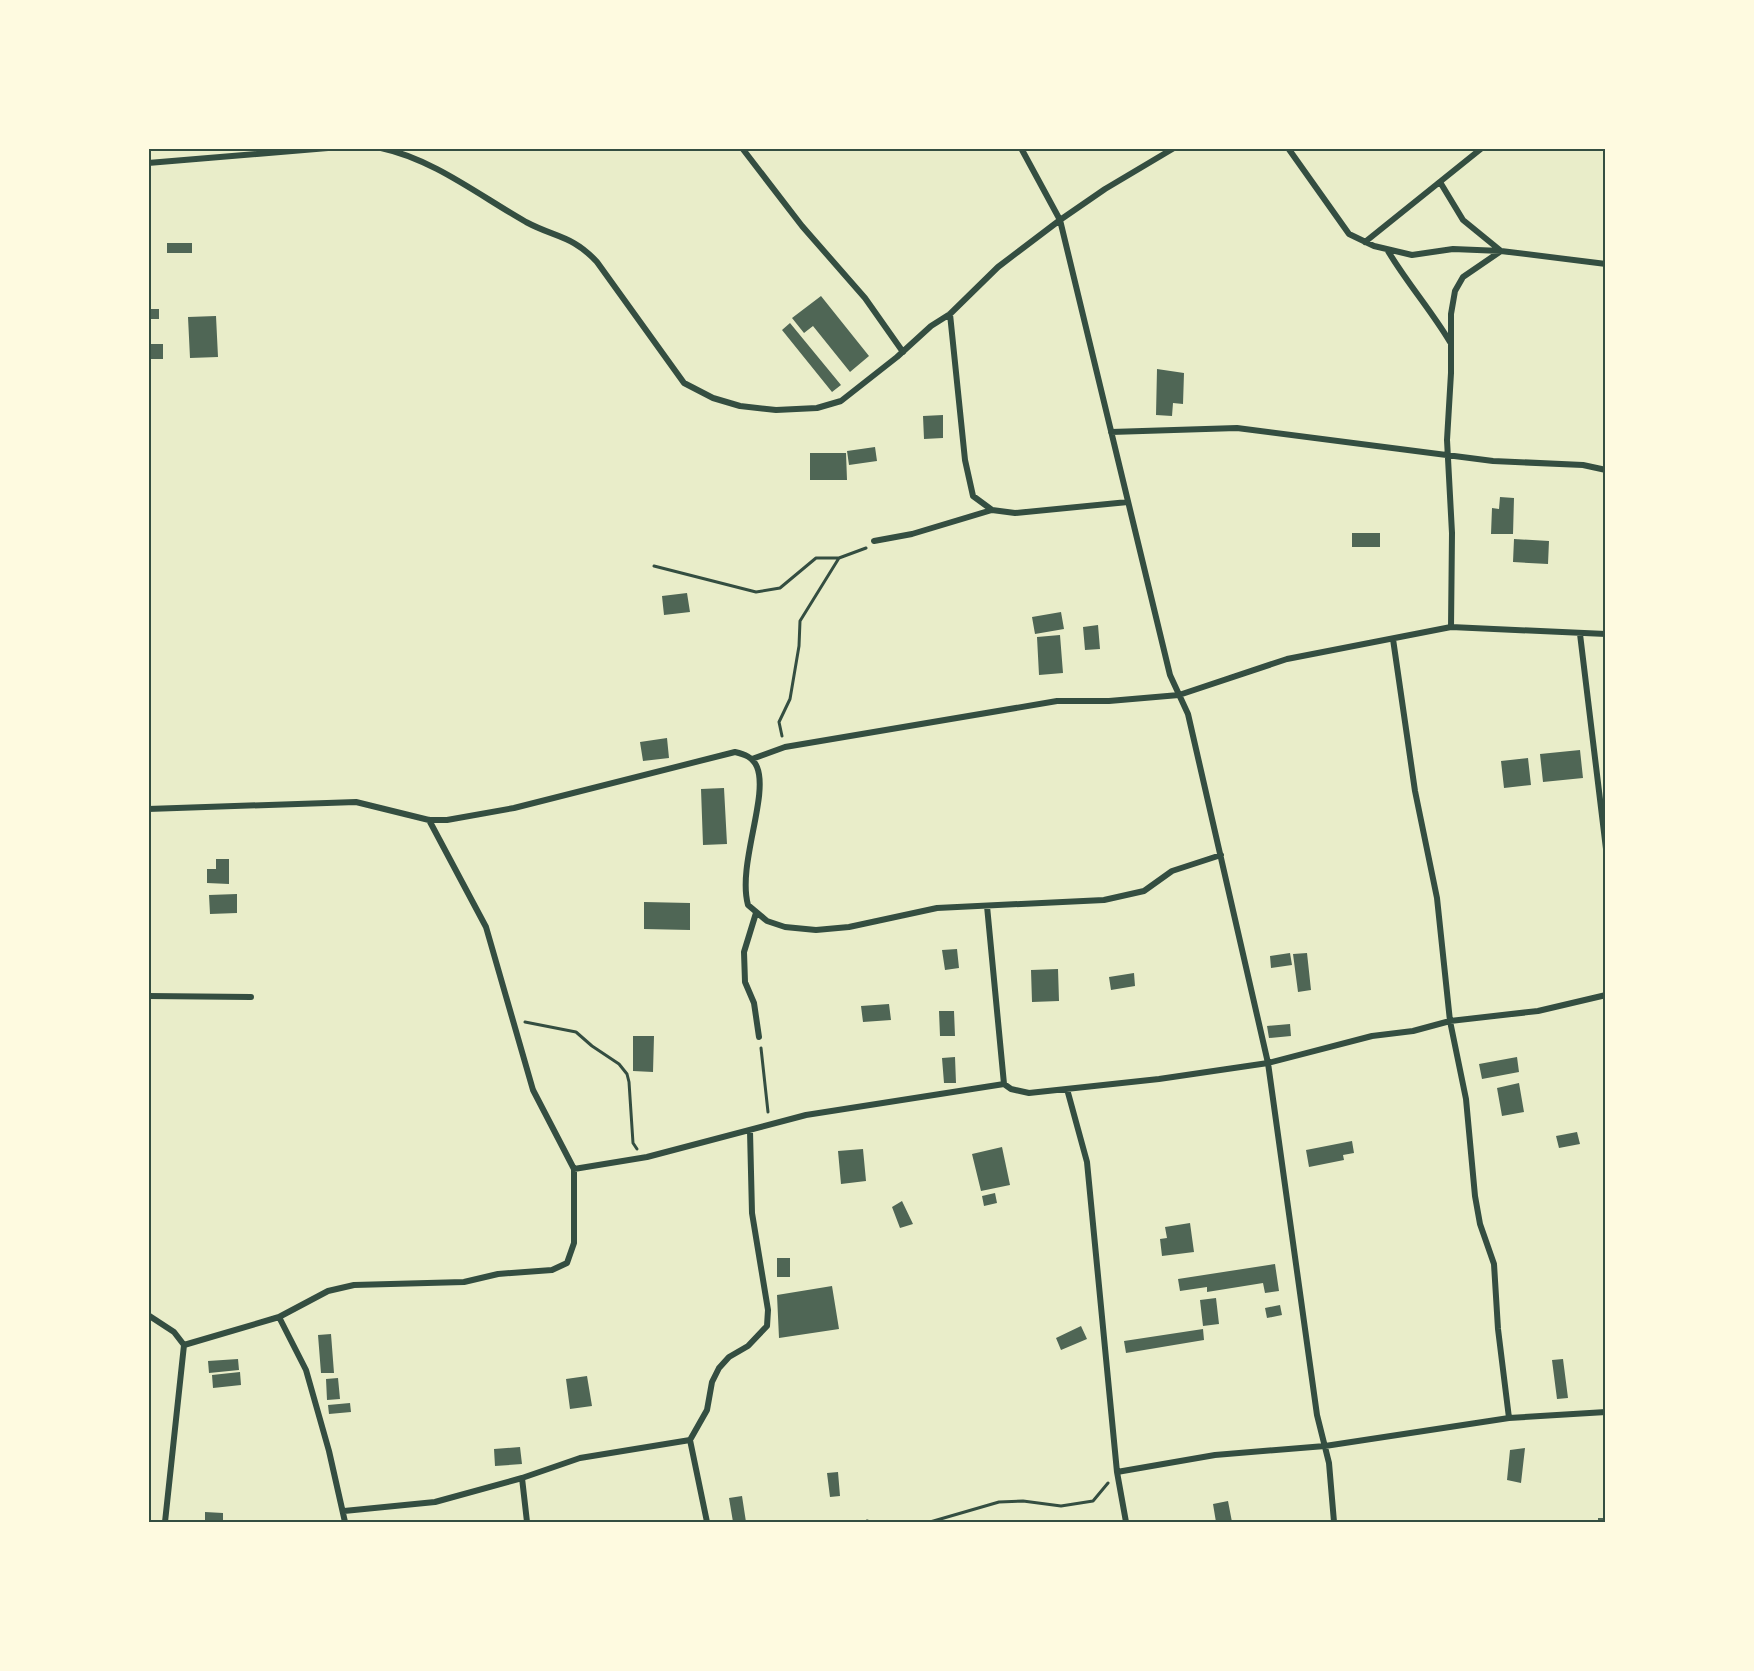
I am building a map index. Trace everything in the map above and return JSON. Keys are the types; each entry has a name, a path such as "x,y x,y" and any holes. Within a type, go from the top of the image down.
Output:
{"street":[{"path":"148,163 328,148"},
{"path":"381,148 398,152 440,172 529,224 582,246 597,262 684,383 712,398 740,406 776,410 817,408 841,401 903,352 931,326 950,314 998,267 1105,189 1174,148"},
{"path":"742,148 802,226 865,298 903,352"},
{"path":"1021,148 1060,220 1170,675 1188,714 1221,855 1268,1063 1317,1415 1325,1446 1334,1522"},
{"path":"1288,148 1348,234 1388,251 1412,255 1453,249 1501,251 1605,264"},
{"path":"1365,242 1482,148"},
{"path":"1440,182 1463,220 1501,251"},
{"path":"1388,251 1406,282 1428,306 1451,344"},
{"path":"1452,627 1452,533 1448,454 1451,314 1455,291 1463,277 1501,251"},
{"path":"950,314 969,482 973,496 993,510"},
{"path":"1112,432 1237,428 1493,461 1583,465 1605,470"},
{"path":"873,542 912,534 993,510 1015,513 1128,502"},
{"path":"752,759 785,747 1057,701 1108,701 1179,695 1287,660 1452,627 1605,634"},
{"path":"1580,634 1605,849"},
{"path":"1393,639 1415,791 1437,898 1450,1021 1463,1075 1471,1167 1479,1215 1494,1264 1498,1296 1498,1329 1509,1418"},
{"path":"148,809 356,802 429,820 447,820 514,808 722,753 735,752 752,759 758,769 758,787 745,870 747,905 767,921 785,927 816,930 849,927 937,908 1104,900 1144,891 1172,871 1221,855"},
{"path":"184,1345 279,1317 328,1291 354,1284 464,1282 498,1274 552,1270 567,1263 574,1243 574,1168 533,1090 486,927 429,820"},
{"path":"987,906 1004,1084"},
{"path":"756,913 744,952 745,982 754,1003 759,1037"},
{"path":"574,1168 647,1157 750,1131 766,1124 1004,1084 1011,1089 1029,1093 1268,1063 1372,1036 1413,1031 1450,1021 1538,1011 1605,995"},
{"path":"148,996 251,997"},
{"path":"1067,1089 1087,1162 1117,1472 1126,1522"},
{"path":"706,1522 690,1440 707,1410 712,1382 719,1368 729,1357 748,1346 767,1326 768,1310 752,1213 750,1131"},
{"path":"148,1315 174,1332 184,1345 165,1522"},
{"path":"279,1317 306,1371 345,1522"},
{"path":"1117,1472 1215,1455 1325,1446 1509,1418 1605,1412"},
{"path":"344,1511 435,1502 522,1478 580,1458 690,1440"},
{"path":"522,1478 526,1522"}],"path":[{"path":"654,566 756,592 780,588 816,558 839,558 873,542"},
{"path":"785,747 779,722 789,699 799,646 800,621 839,558"},
{"path":"512,1021 556,1026 576,1032 591,1046 619,1064 627,1074 629,1082 633,1143 638,1151 647,1157"},
{"path":"759,1037 767,1090 766,1124"},
{"path":"930,1522 999,1502 1023,1501 1061,1506 1093,1501 1117,1472"}],"building":[{"path":"167,243 192,243 192,253 167,253"},
{"path":"821,296 869,356 850,372 813,326 804,333 792,318"},
{"path":"148,309 159,309 159,319 148,319"},
{"path":"216,316 218,357 190,358 188,317"},
{"path":"790,323 841,385 832,392 782,330"},
{"path":"148,344 163,344 163,359 148,359"},
{"path":"1157,369 1184,373 1183,404 1173,403 1172,416 1156,415"},
{"path":"943,415 943,438 924,439 923,416"},
{"path":"875,447 877,461 849,465 847,451"},
{"path":"810,453 846,453 847,480 810,480"},
{"path":"1500,497 1514,498 1513,534 1491,534 1492,508 1499,509"},
{"path":"1352,533 1380,533 1380,547 1352,547"},
{"path":"1514,539 1549,541 1548,564 1513,562"},
{"path":"687,593 690,612 664,615 662,596"},
{"path":"1061,612 1064,629 1035,634 1032,617"},
{"path":"1098,625 1100,649 1085,650 1083,627"},
{"path":"1060,635 1063,673 1039,675 1037,637"},
{"path":"667,738 669,758 643,761 640,742"},
{"path":"1580,750 1583,778 1543,782 1540,754"},
{"path":"1528,758 1531,785 1504,788 1501,761"},
{"path":"724,788 727,844 703,845 701,789"},
{"path":"216,859 229,859 229,884 207,883 207,869 216,869"},
{"path":"237,894 237,913 210,914 209,895"},
{"path":"644,902 690,903 690,930 644,929"},
{"path":"957,949 959,968 945,970 942,950"},
{"path":"1290,953 1292,965 1271,968 1270,956"},
{"path":"1307,953 1311,990 1298,992 1293,954"},
{"path":"1058,969 1059,1001 1032,1002 1031,970"},
{"path":"1134,973 1135,986 1111,990 1109,977"},
{"path":"889,1004 891,1020 863,1022 861,1006"},
{"path":"939,1011 954,1011 955,1036 940,1036"},
{"path":"1290,1024 1291,1036 1269,1038 1267,1026"},
{"path":"633,1036 654,1036 653,1072 633,1071"},
{"path":"955,1057 956,1083 944,1083 942,1058"},
{"path":"1517,1057 1519,1072 1482,1079 1479,1064"},
{"path":"1519,1083 1524,1112 1502,1116 1497,1088"},
{"path":"1577,1132 1580,1144 1559,1148 1556,1136"},
{"path":"1352,1141 1354,1153 1343,1155 1344,1160 1309,1167 1306,1150"},
{"path":"1002,1147 1010,1185 981,1191 972,1154"},
{"path":"863,1149 866,1181 841,1184 838,1151"},
{"path":"995,1193 997,1203 984,1206 982,1196"},
{"path":"902,1201 913,1224 900,1228 892,1207"},
{"path":"1190,1223 1194,1252 1162,1256 1160,1239 1167,1238 1165,1227"},
{"path":"777,1258 790,1258 790,1277 777,1277"},
{"path":"1275,1264 1279,1291 1265,1293 1263,1283 1207,1292 1207,1287 1180,1291 1178,1279"},
{"path":"832,1286 839,1329 779,1338 777,1295"},
{"path":"1216,1298 1219,1324 1203,1326 1200,1300"},
{"path":"1280,1305 1282,1315 1267,1318 1265,1308"},
{"path":"1081,1326 1087,1339 1061,1350 1056,1338"},
{"path":"1203,1329 1204,1340 1126,1353 1124,1341"},
{"path":"331,1334 334,1373 321,1373 318,1335"},
{"path":"238,1359 239,1370 209,1373 208,1361"},
{"path":"1563,1359 1568,1398 1557,1399 1552,1360"},
{"path":"240,1372 241,1385 213,1388 212,1375"},
{"path":"587,1376 592,1406 570,1409 566,1379"},
{"path":"338,1378 340,1399 327,1400 326,1379"},
{"path":"350,1403 351,1412 329,1414 328,1405"},
{"path":"520,1447 522,1464 495,1466 494,1449"},
{"path":"1525,1448 1521,1483 1507,1480 1510,1450"},
{"path":"838,1472 840,1496 830,1497 827,1473"},
{"path":"742,1496 746,1522 733,1522 729,1498"},
{"path":"1228,1501 1232,1522 1216,1522 1213,1504"},
{"path":"205,1512 223,1513 223,1522 205,1522"},
{"path":"1598,1518 1606,1518 1606,1522 1598,1522"}]}
